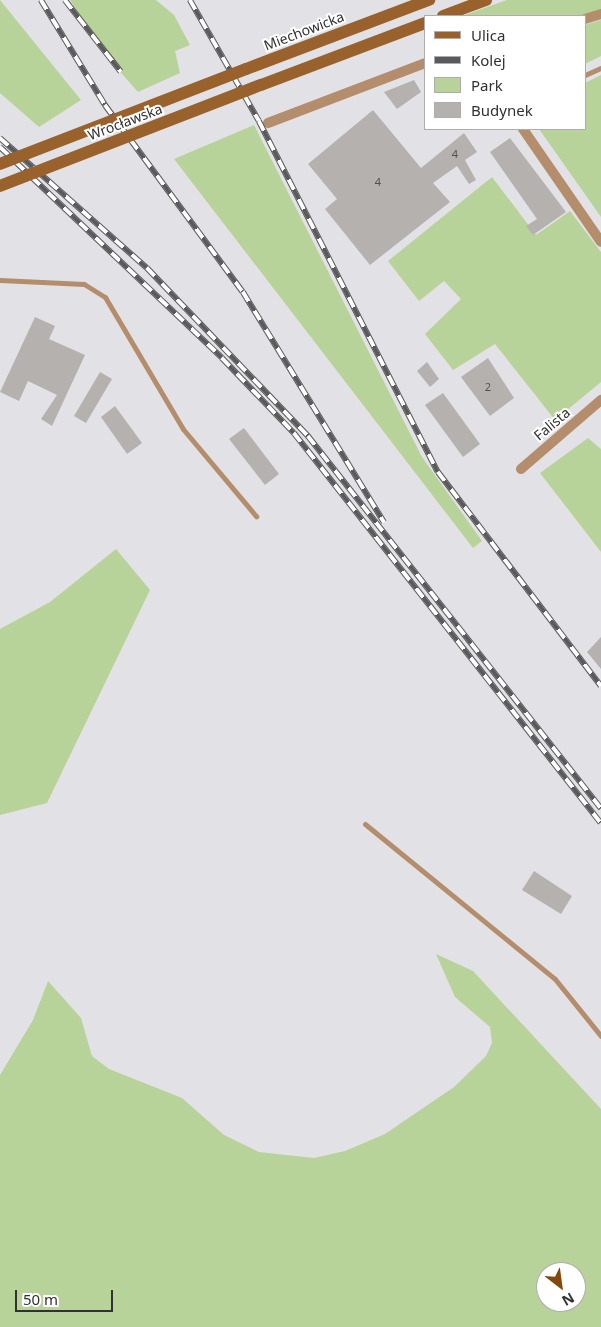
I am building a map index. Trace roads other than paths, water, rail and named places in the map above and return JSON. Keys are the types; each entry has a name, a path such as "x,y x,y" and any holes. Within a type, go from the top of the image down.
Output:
{"main road":[{"name":"Miechowicka","path":"246,69 429,0"},
{"path":"446,15 486,0"},
{"name":"Wrocławska","path":"0,186 424,23"},
{"name":"Wrocławska","path":"0,164 246,69"}],"street":[{"path":"586,19 601,14"},
{"path":"268,123 424,63"},
{"path":"524,130 601,242"},
{"name":"Falista","path":"521,469 601,400"}],"lane":[{"path":"586,75 601,68"},
{"path":"0,280 84,284 105,297 183,429 256,516"},
{"path":"365,824 555,980 601,1036"}],"railway":[{"path":"41,0 105,105 243,292 384,522"},
{"path":"65,0 121,72"},
{"path":"190,0 259,121 438,472 601,686"},
{"path":"0,138 147,268 308,436 601,808"},
{"path":"0,147 222,358 294,433 601,823"}]}
